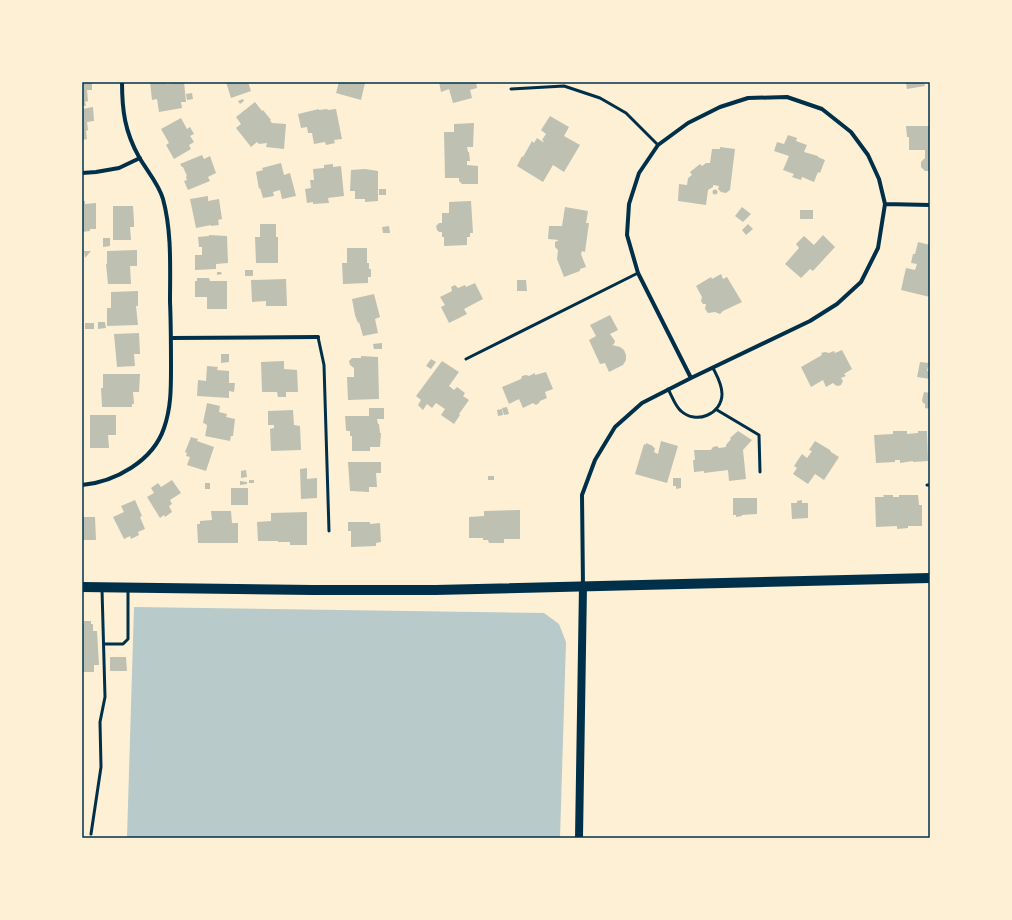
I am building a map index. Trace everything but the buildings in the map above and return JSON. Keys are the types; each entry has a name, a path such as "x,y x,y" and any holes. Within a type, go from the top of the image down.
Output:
{"main road":[{"path":"82,587 435,590 930,578"},
{"path":"579,838 583,586"}],"street":[{"path":"82,485 103,482 122,474 139,463 154,447 164,429 170,402 171,338 168,226 163,198 128,135 122,108 122,82"},
{"path":"583,586 582,495 595,460 615,427 642,403 810,321 837,304 861,282 878,248 884,204 879,179 868,155 851,132 822,109 787,97 748,98 720,107 688,123 658,145 639,173 629,204 627,235 638,273 691,378"},
{"path":"82,173 119,168 140,158"},
{"path":"884,204 930,205"},
{"path":"171,338 318,337"}],"lane":[{"path":"511,89 564,86 600,98 626,113 658,145"},
{"path":"466,359 638,273"},
{"path":"318,337 324,365 329,531"},
{"path":"668,390 680,411 686,415 700,417 712,413 717,410 721,400 722,389 713,368"},
{"path":"717,410 759,435 760,472"},
{"path":"91,834 101,767 100,722 105,697 102,587"},
{"path":"104,644 123,644 128,639 128,588"}],"shaded area":[{"path":"134,607 544,613 559,624 566,642 560,838 127,838"}]}
